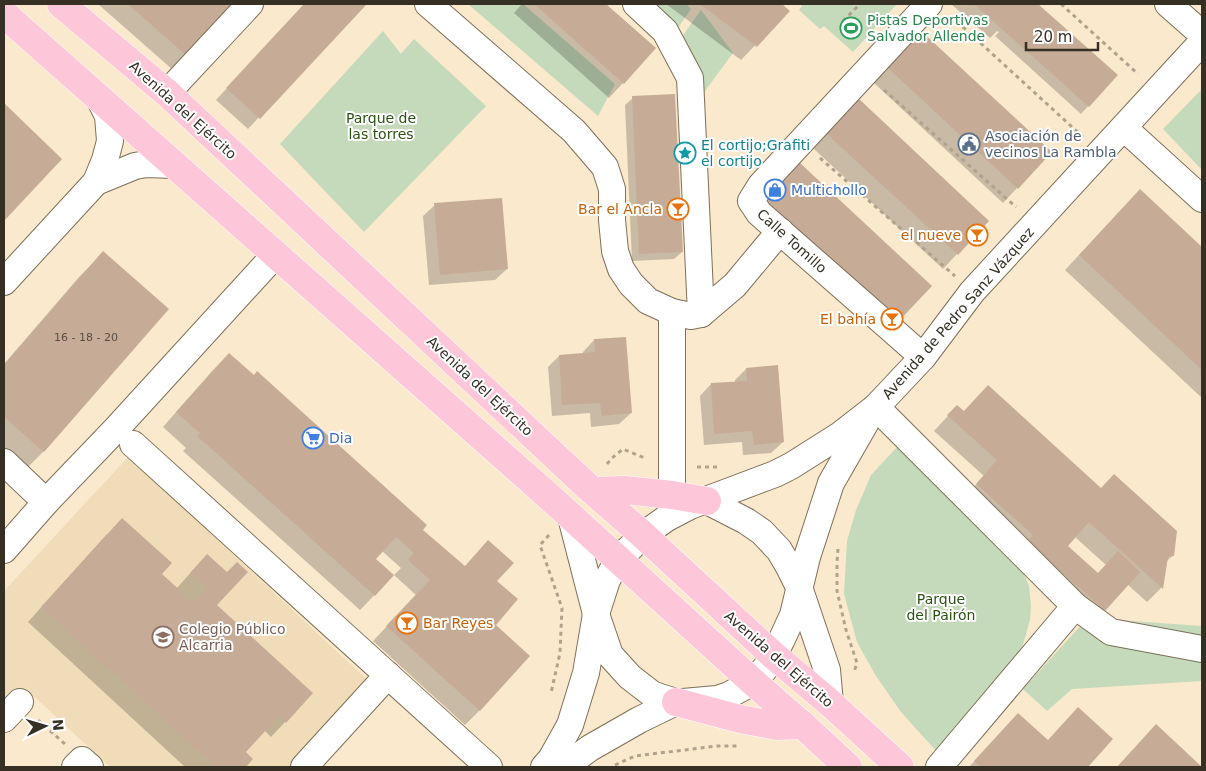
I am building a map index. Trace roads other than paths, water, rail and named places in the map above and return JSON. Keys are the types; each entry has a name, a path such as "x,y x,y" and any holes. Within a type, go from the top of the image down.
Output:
{"main road":[{"name":"Avenida del Ejército","path":"61,4 167,93 594,491 773,655 830,703 900,767"},
{"path":"4,14 569,514 848,767"},
{"path":"594,491 626,490 706,501"},
{"path":"676,702 740,719 777,726 803,725"}],"street":[{"path":"167,93 250,4"},
{"path":"428,4 574,131 605,167 612,189 615,251 621,269 631,284 648,301 672,312 691,316 702,314 735,285 780,232"},
{"path":"636,4 665,31 690,78 702,314"},
{"path":"1168,4 1202,34"},
{"name":"Calle Tomillo","path":"923,357 759,213 751,201 761,185 865,73 937,7"},
{"name":"Avenida de Pedro Sanz Vázquez","path":"596,614 608,580 618,560 653,527 679,512 791,466 840,435 876,406 923,357 972,292 1202,42"},
{"path":"4,282 96,182 106,160 110,140 108,116 99,98"},
{"path":"1124,128 1202,200"},
{"path":"96,182 135,166 146,164 174,165"},
{"path":"4,550 46,502 116,429 275,255"},
{"path":"672,312 672,495"},
{"path":"876,406 1075,606 1111,632 1202,649"},
{"name":"Avenida de Pedro Sanz Vázquez","path":"753,682 769,664 793,615 806,557 831,483 876,406"},
{"path":"133,444 489,767"},
{"path":"4,462 46,502"},
{"path":"706,501 731,513 762,532 779,550 799,587 827,670 830,703"},
{"path":"569,514 596,614 610,655 630,677 652,694 676,702"},
{"path":"939,767 1075,606"},
{"path":"544,767 551,759 570,725 586,673 596,614"},
{"path":"304,767 388,676"},
{"path":"564,767 590,748 639,720 676,702 717,699 729,695 753,682"}],"place":[{"name":"Pistas Deportivas Salvador Allende","path":"851,28"},
{"name":"Asociación de vecinos La Rambla","path":"969,144"},
{"name":"El cortijo;Grafiti el cortijo","path":"685,153"},
{"name":"Multichollo","path":"775,190"},
{"name":"Bar el Ancla","path":"678,209"},
{"name":"el nueve","path":"977,235"},
{"name":"El bahía","path":"892,319"},
{"name":"Dia","path":"313,438"},
{"name":"Bar Reyes","path":"407,623"},
{"name":"Colegio Público Alcarria","path":"163,637"}],"park label":[{"name":"Parque de las torres","path":"381,126"},
{"name":"Parque del Pairón","path":"941,608"}]}
